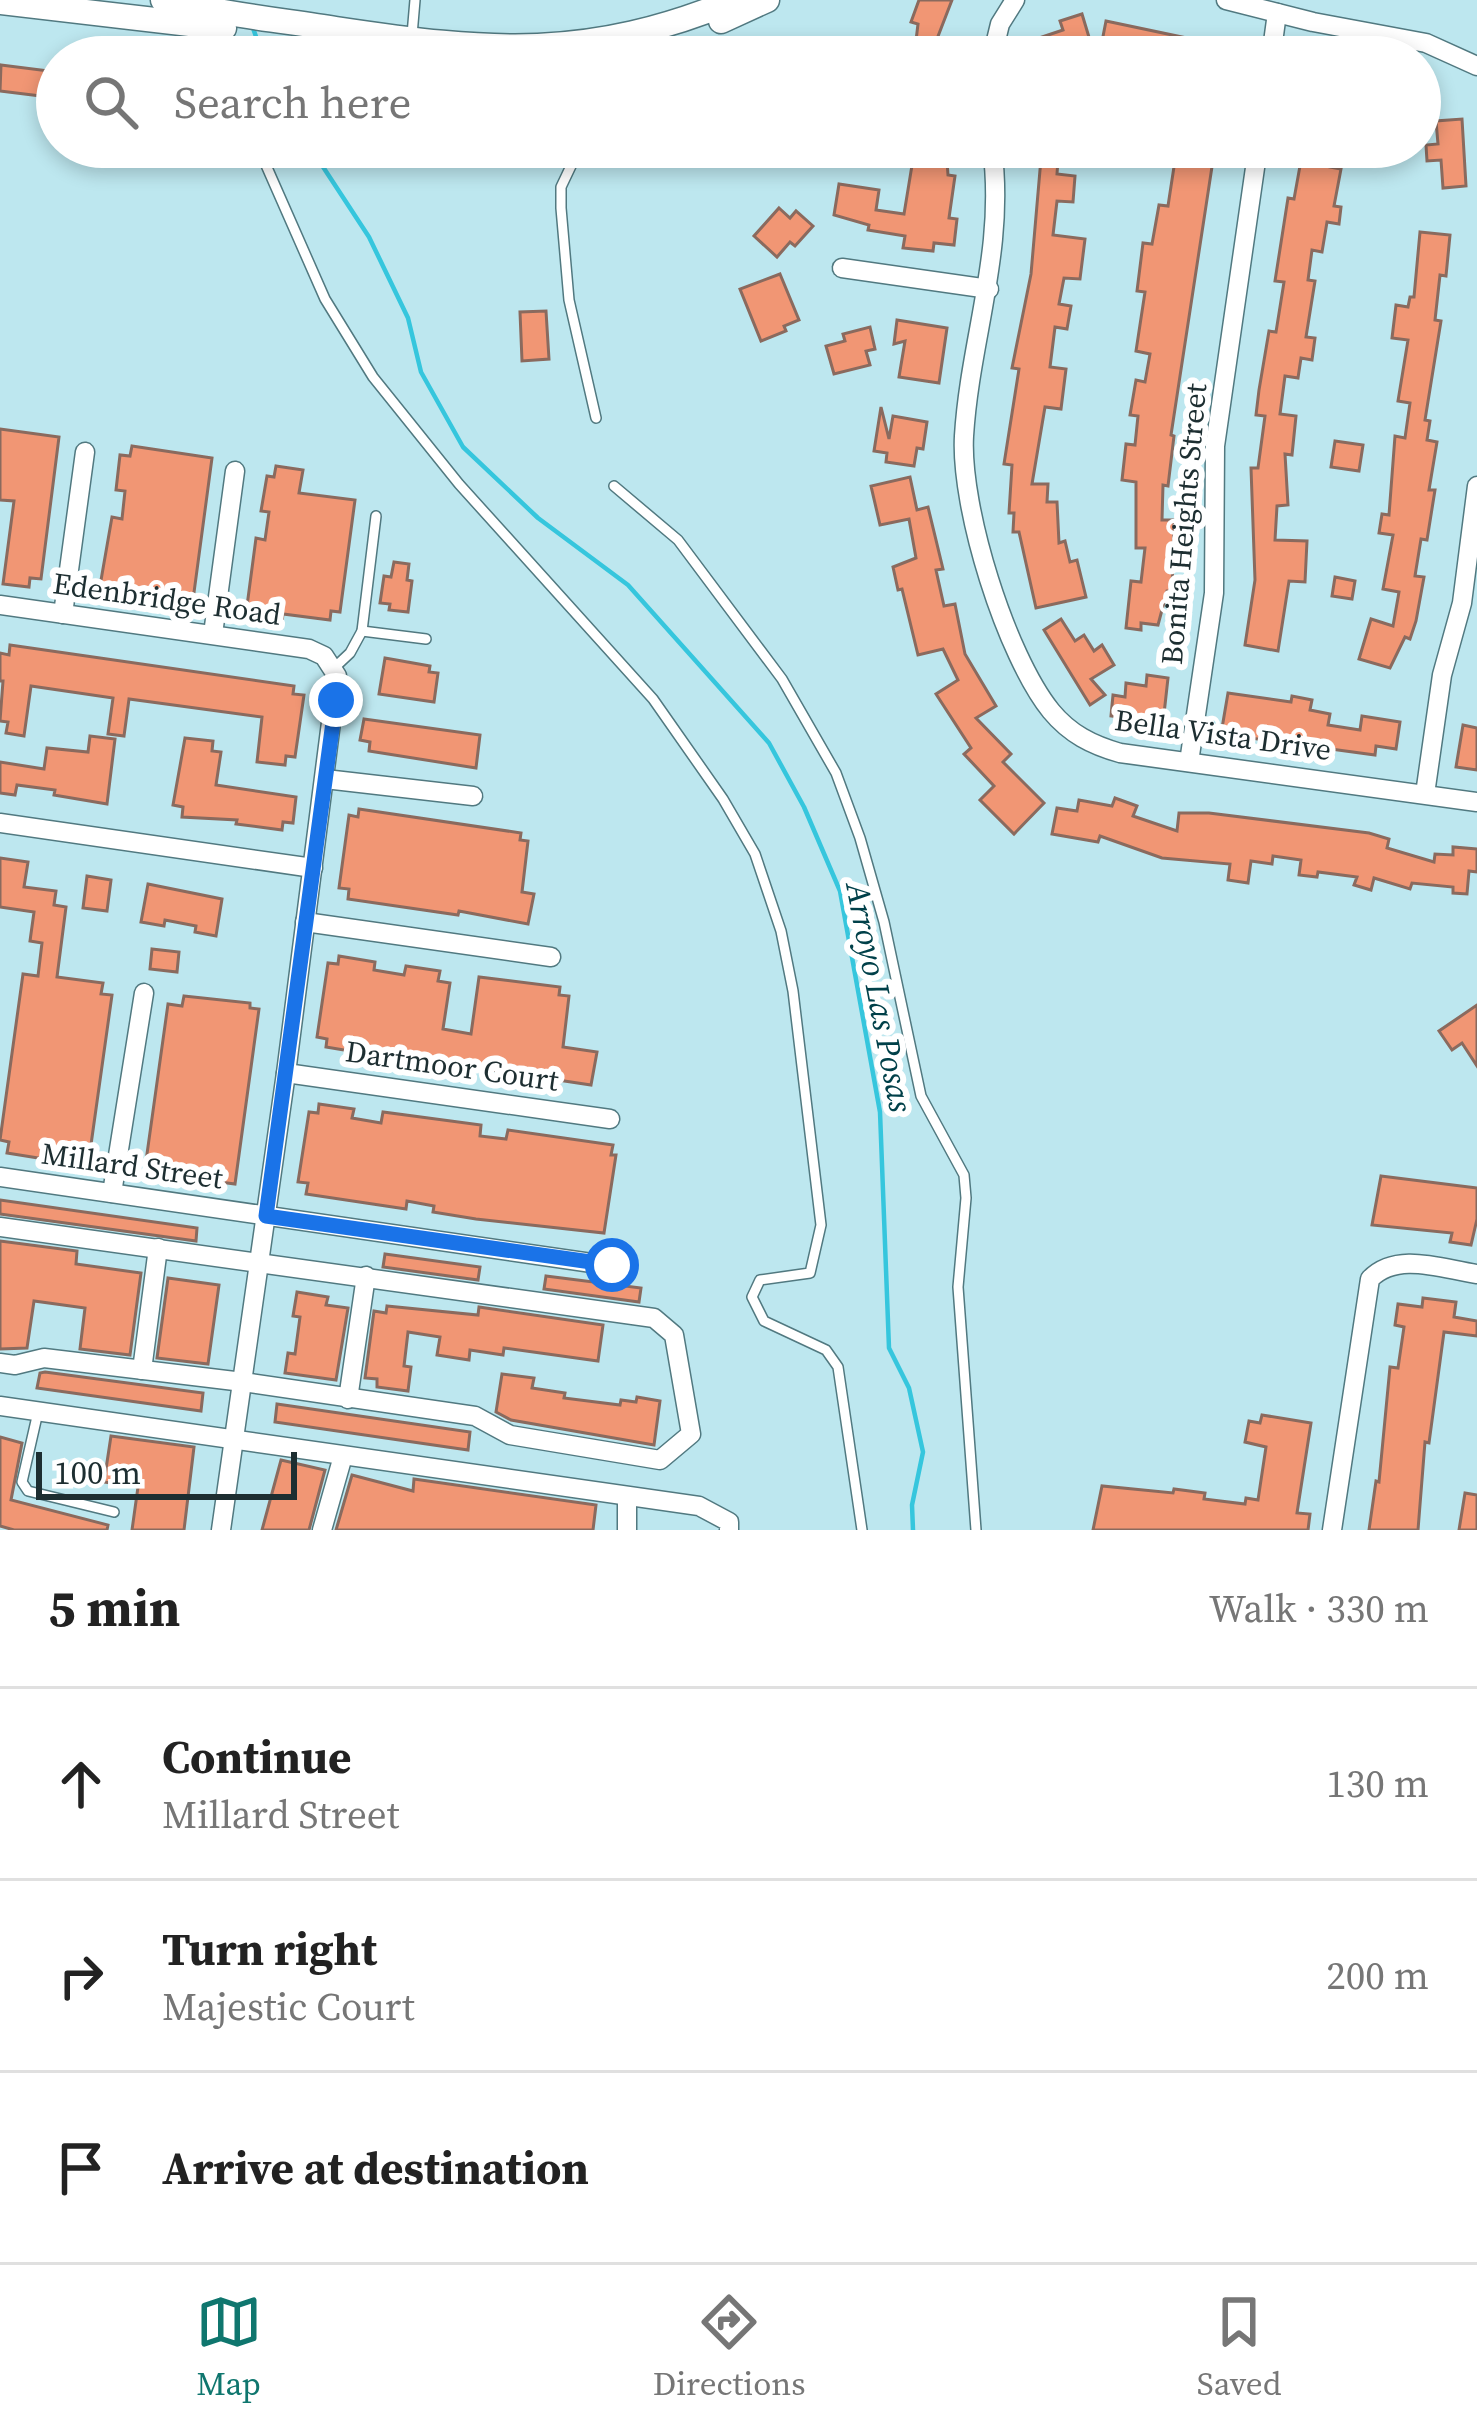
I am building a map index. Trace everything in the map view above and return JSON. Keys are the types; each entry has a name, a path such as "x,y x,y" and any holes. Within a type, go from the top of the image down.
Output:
{"main road":[{"path":"163,0 218,20"},
{"path":"625,36 735,0"},
{"path":"675,36 767,0"},
{"path":"0,2 218,20 330,36"}],"street":[{"path":"997,36 1015,0"},
{"path":"1226,0 1388,36"},
{"path":"1273,36 1277,13"},
{"path":"1441,50 1477,66"},
{"name":"Bella Vista Drive","path":"994,168 997,199 989,289 964,434 964,474 998,603 1020,658 1052,712 1085,741 1120,753 1477,802"},
{"name":"Bonita Heights Street","path":"1190,762 1214,593 1215,446 1255,168"},
{"path":"842,268 989,289"},
{"path":"63,614 85,452"},
{"path":"213,634 236,471"},
{"path":"1425,794 1442,675 1462,603 1477,486"},
{"name":"Edenbridge Road","path":"0,605 309,649 329,662"},
{"path":"221,1530 336,700 329,662"},
{"path":"325,779 473,796"},
{"path":"0,823 313,868"},
{"path":"305,922 551,957"},
{"path":"112,1193 144,993"},
{"name":"Dartmoor Court","path":"286,1073 610,1119"},
{"name":"Millard Street","path":"0,1177 612,1265"},
{"path":"0,1227 632,1312 663,1322 674,1335 691,1434 660,1460 510,1435 475,1416 44,1358 15,1365 0,1363"},
{"path":"142,1370 158,1248"},
{"path":"1332,1530 1367,1286 1382,1267 1409,1264 1477,1274"},
{"path":"348,1399 365,1276"},
{"path":"0,1406 699,1506 729,1522 729,1530"},
{"path":"322,1530 343,1456"},
{"path":"627,1530 628,1497"}],"lane":[{"path":"415,0 419,36"},
{"path":"267,168 325,298 373,377 459,484 653,699 755,854 781,932 793,991 821,1225 810,1273 760,1280 752,1297 764,1321 826,1350 838,1367 862,1530"},
{"path":"570,168 561,187 568,300 596,418"},
{"path":"614,486 679,540 782,679 836,773 860,838 884,922 921,1096 964,1175 958,1287 976,1530"},
{"path":"329,662 350,653 362,631 376,516"},
{"path":"362,631 426,639"},
{"path":"38,1412 22,1482 28,1492 114,1512"}],"building":[{"path":"919,0 952,0 938,36 917,36 918,24 911,22"},
{"path":"1082,14 1089,36 1045,36 1063,30 1060,21"},
{"path":"1106,21 1177,36 1103,36"},
{"path":"1,65 36,69 36,95 0,91"},
{"path":"1462,119 1466,186 1443,188 1441,121"},
{"path":"912,168 948,168 948,175 955,176 949,218 957,219 954,245 934,243 933,251 903,248 905,236 868,230 869,225 834,215 839,184 879,190 876,210 904,214"},
{"path":"1040,168 1057,168 1057,174 1075,176 1073,202 1057,201 1053,235 1085,239 1080,279 1064,278 1059,304 1071,306 1067,329 1055,327 1050,367 1066,369 1061,409 1045,407 1032,484 1048,484 1047,502 1057,502 1059,543 1065,541 1070,562 1077,560 1086,597 1036,608 1019,532 1013,532 1014,513 1009,513 1012,465 1004,464 1019,369 1012,368 1031,274"},
{"path":"1174,168 1212,168 1171,435 1168,486 1163,485 1162,520 1174,520 1172,591 1167,591 1158,625 1141,623 1141,630 1126,628 1131,581 1141,582 1145,548 1136,548 1136,482 1122,480 1126,444 1135,445 1138,416 1130,415 1136,380 1145,382 1150,354 1136,351 1145,292 1137,291 1143,243 1152,244 1159,205 1168,206"},
{"path":"1300,168 1341,169 1334,206 1341,207 1339,224 1327,222 1322,252 1312,250 1308,280 1315,281 1306,337 1315,338 1312,360 1301,358 1298,378 1285,376 1280,414 1296,416 1292,455 1285,454 1288,505 1277,506 1275,540 1307,541 1305,582 1289,581 1278,651 1245,645 1255,580 1251,468 1258,468 1265,416 1256,415 1259,390 1269,331 1276,332 1284,282 1275,281 1288,198 1294,199"},
{"path":"779,208 790,218 796,211 813,226 777,257 754,236"},
{"path":"1420,232 1450,235 1446,276 1440,275 1435,320 1441,321 1425,420 1430,421 1427,440 1437,442 1429,490 1435,490 1415,576 1424,577 1416,621 1390,668 1359,659 1371,619 1393,626 1399,592 1383,589 1393,535 1379,533 1382,514 1389,515 1395,436 1405,438 1410,403 1398,401 1408,340 1392,338 1396,305 1408,307 1414,297"},
{"path":"780,274 799,320 761,341 740,289"},
{"path":"546,311 549,359 522,361 520,312"},
{"path":"897,320 947,328 939,383 899,377 905,341 894,344"},
{"path":"870,327 875,349 866,351 870,365 834,374 826,346 845,341 843,334"},
{"path":"881,407 889,439 893,416 927,422 923,449 917,448 914,466 886,462 887,453 874,451"},
{"path":"0,429 59,437 41,579 30,578 29,587 3,584 14,501 0,500"},
{"path":"1335,441 1363,445 1359,471 1331,467"},
{"path":"132,446 212,458 193,600 182,599 181,609 108,597 109,587 100,586 112,517 122,519 125,491 116,490 120,455 130,456"},
{"path":"276,466 303,470 299,493 355,500 340,612 331,611 330,620 283,614 282,622 255,618 256,607 247,606 256,538 265,540 269,512 261,511 267,476 274,477"},
{"path":"910,477 917,510 928,507 943,569 936,570 944,606 955,604 965,654 996,706 976,718 1011,754 1003,762 1044,803 1014,834 980,800 994,786 964,754 971,748 936,694 958,680 943,649 918,655 902,589 898,590 893,567 916,558 909,519 880,525 871,486"},
{"path":"394,562 409,564 408,612 389,610 390,604 380,603 384,576 391,577"},
{"path":"1335,577 1355,581 1352,599 1332,596"},
{"path":"1061,619 1075,641 1084,635 1094,651 1102,645 1114,665 1091,679 1105,695 1090,705 1044,630"},
{"path":"10,645 294,686 293,694 304,695 295,757 286,756 285,765 257,762 262,717 129,699 124,736 108,734 113,698 31,686 24,736 6,733 8,722 0,721 0,653 9,655"},
{"path":"385,658 430,666 429,672 438,673 434,702 379,694"},
{"path":"1147,675 1168,678 1163,723 1111,716 1113,695 1125,697 1126,683 1146,686"},
{"path":"1228,693 1291,702 1292,696 1312,700 1310,710 1330,714 1328,725 1360,730 1362,716 1400,722 1396,749 1376,746 1375,755 1221,734"},
{"path":"364,719 480,735 476,768 369,751 370,742 360,740"},
{"path":"1463,725 1477,728 1477,770 1456,767"},
{"path":"90,736 115,739 107,804 17,785 15,795 0,793 0,762 44,769 47,748 88,752"},
{"path":"185,738 213,741 212,751 221,752 216,785 296,797 293,823 283,822 282,830 236,824 237,820 182,817 183,807 173,805"},
{"path":"1115,798 1137,806 1133,816 1177,831 1179,813 1209,813 1369,833 1389,839 1387,848 1434,862 1435,854 1453,855 1453,847 1477,849 1477,872 1469,871 1467,894 1453,893 1453,887 1412,883 1410,889 1374,878 1371,890 1354,885 1357,877 1318,872 1317,877 1299,875 1301,860 1273,856 1272,864 1251,861 1248,883 1228,880 1230,864 1162,858 1100,836 1098,842 1052,834 1057,808 1077,811 1079,800 1112,806"},
{"path":"359,809 521,833 520,840 528,841 522,892 534,894 528,924 348,899 349,889 339,888 349,815 358,817"},
{"path":"0,858 28,862 24,887 56,891 54,905 66,907 57,977 103,983 101,994 112,995 88,1166 7,1153 9,1142 0,1140 23,974 38,976 42,943 30,941 34,912 0,907"},
{"path":"87,876 111,880 107,911 83,908"},
{"path":"148,884 222,899 216,936 165,920 164,926 141,922"},
{"path":"152,949 179,952 177,972 150,969"},
{"path":"339,956 375,962 374,970 404,975 406,966 440,971 438,981 450,983 443,1029 471,1034 479,977 560,987 559,995 569,996 563,1047 597,1052 591,1085 326,1047 327,1039 317,1037 328,963 338,964"},
{"path":"184,996 250,1003 250,1008 259,1009 235,1184 151,1173 152,1161 146,1161 168,1004 182,1006"},
{"path":"1477,1005 1477,1066 1462,1043 1452,1050 1439,1031"},
{"path":"319,1104 354,1109 352,1118 381,1123 383,1112 481,1125 480,1136 506,1139 508,1130 613,1145 611,1155 616,1155 604,1233 476,1219 433,1212 434,1206 407,1201 406,1209 306,1194 308,1183 298,1182 309,1112 318,1113"},
{"path":"1381,1176 1477,1188 1471,1245 1450,1242 1452,1233 1372,1225"},
{"path":"0,1200 197,1228 196,1241 0,1214"},
{"path":"0,1241 77,1251 76,1264 141,1273 130,1355 80,1349 85,1308 34,1301 27,1348 0,1349"},
{"path":"385,1254 480,1267 478,1280 383,1267"},
{"path":"546,1276 641,1288 639,1302 544,1289"},
{"path":"168,1278 219,1285 208,1364 157,1358"},
{"path":"297,1292 328,1297 326,1305 348,1308 336,1380 285,1373 288,1353 295,1354 300,1317 293,1316"},
{"path":"1423,1298 1456,1302 1454,1317 1477,1321 1477,1336 1444,1332 1429,1443 1425,1442 1418,1530 1369,1530 1379,1482 1390,1367 1398,1368 1404,1327 1395,1325 1398,1304 1422,1307"},
{"path":"387,1306 478,1315 479,1307 603,1325 598,1361 504,1348 503,1355 470,1350 469,1360 437,1355 440,1337 408,1332 404,1366 411,1367 408,1391 377,1387 377,1379 365,1378 374,1311 386,1313"},
{"path":"40,1373 203,1393 201,1411 37,1388"},
{"path":"502,1374 534,1378 532,1388 565,1393 564,1398 620,1405 621,1400 636,1402 637,1397 660,1401 654,1445 511,1420 496,1412"},
{"path":"277,1404 470,1432 468,1450 275,1422"},
{"path":"1262,1415 1311,1423 1297,1513 1310,1514 1308,1530 1093,1530 1102,1486 1173,1493 1174,1489 1245,1504 1246,1498 1258,1500 1266,1447 1245,1442 1249,1421 1260,1423"},
{"path":"111,1436 194,1447 184,1530 132,1530 138,1487 104,1482"},
{"path":"0,1437 22,1443 11,1500 108,1525 107,1530 0,1526"},
{"path":"281,1460 325,1470 309,1530 262,1530"},
{"path":"352,1475 413,1491 414,1479 596,1505 593,1530 336,1530"},
{"path":"1465,1493 1477,1495 1477,1530 1459,1530"}],"waterway":[{"name":"Arroyo Las Posas","path":"253,28 256,36"},
{"name":"Arroyo Las Posas","path":"324,168 369,237 408,318 421,372 463,447 538,518 628,585 769,743 804,807 840,891 880,1112 889,1348 909,1388 923,1452 912,1505 913,1530"}],"route":[{"path":"336,700 266,1216 612,1265"}]}
